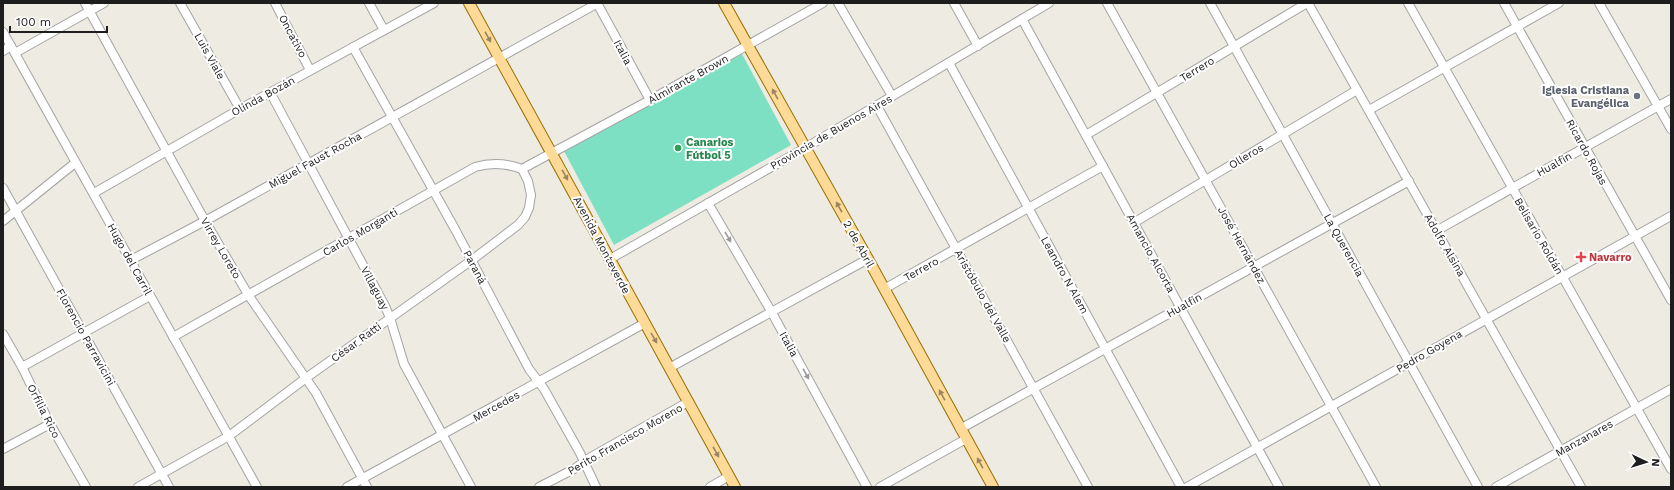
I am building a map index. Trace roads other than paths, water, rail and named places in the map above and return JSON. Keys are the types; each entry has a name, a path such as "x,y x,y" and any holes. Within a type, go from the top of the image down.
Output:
{"main road":[{"name":"Avenida Monteverde","path":"469,3 736,487"},
{"name":"2 de Abril","path":"724,3 868,259 993,487"}],"street":[{"name":"Virrey Loreto","path":"85,3 205,221 249,296 316,393 367,487"},
{"path":"3,51 13,50 104,3"},
{"name":"Luis Viale","path":"180,3 240,109"},
{"name":"Oncativo","path":"275,3 310,70"},
{"path":"369,3 384,30"},
{"name":"Olinda Bozán","path":"94,193 270,92 434,3"},
{"name":"Miguel Faust Rocha","path":"130,260 205,221 597,3"},
{"name":"Italia","path":"597,3 650,100"},
{"name":"Almirante Brown","path":"553,153 823,3"},
{"path":"838,3 892,96"},
{"path":"954,3 978,46"},
{"name":"Provincia de Buenos Aires","path":"610,259 805,148 1049,3"},
{"name":"José Hernández","path":"1107,3 1376,487"},
{"name":"La Querencia","path":"1210,3 1284,134 1478,487"},
{"name":"Terrero","path":"1086,135 1308,3"},
{"name":"Adolfo Alsina","path":"1308,3 1581,487"},
{"name":"Belisario Roldán","path":"1408,3 1671,469"},
{"name":"Ricardo Rojas","path":"1504,3 1671,300"},
{"path":"1369,110 1559,3"},
{"path":"1599,3 1671,128"},
{"name":"Amancio Alcorta","path":"1022,19 1135,222 1279,487"},
{"name":"Hugo del Carril","path":"3,32 257,487"},
{"name":"Paraná","path":"353,47 391,118 472,260 529,369 539,382 580,453 596,487"},
{"name":"Leandro N Alem","path":"949,63 1181,487"},
{"name":"Olleros","path":"1135,222 1358,90"},
{"name":"Villaguay","path":"270,92 390,318 404,364 471,487"},
{"name":"Hualfin","path":"1436,230 1671,99"},
{"name":"Aristóbulo del Valle","path":"877,106 1088,487"},
{"path":"522,168 553,153"},
{"path":"3,221 75,163"},
{"name":"Carlos Morganti","path":"173,337 249,296 475,167 499,163 522,168"},
{"name":"Terrero","path":"884,289 1103,166"},
{"name":"César Ratti","path":"138,487 229,436 306,378 472,260 518,225 525,217 529,208 531,195 528,181 522,168"},
{"name":"Hualfin","path":"960,429 1409,181"},
{"name":"Florencio Parravicini","path":"3,188 169,487"},
{"name":"Italia","path":"708,203 771,311 867,487"},
{"name":"Pedro Goyena","path":"1187,487 1671,216"},
{"path":"671,367 868,259"},
{"path":"22,367 150,296"},
{"name":"Mercedes","path":"347,487 645,323"},
{"name":"Orfilia Rico","path":"3,334 22,367 50,424 86,487"},
{"name":"Manzanares","path":"1496,487 1671,389"},
{"name":"Perito Francisco Moreno","path":"539,487 688,402"},
{"path":"3,449 50,424"},
{"path":"880,487 966,439"},
{"path":"710,487 729,476"}],"place":[{"name":"Iglesia Cristiana Evangélica","path":"1637,96"},
{"name":"Canarios Fútbol 5","path":"678,148"},
{"name":"Navarro","path":"1581,257"}]}
